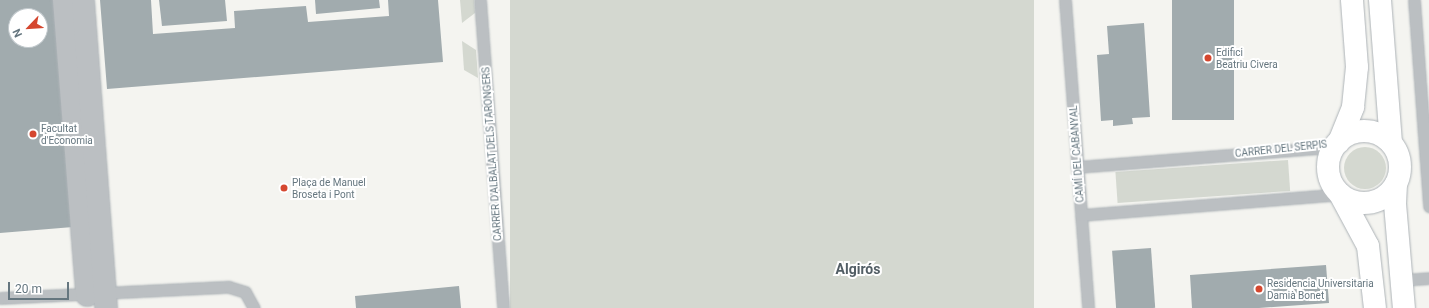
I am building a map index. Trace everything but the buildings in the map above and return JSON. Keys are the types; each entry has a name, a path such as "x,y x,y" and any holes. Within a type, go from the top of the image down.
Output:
{"street":[{"path":"64,0 99,299"},
{"path":"83,0 99,299"},
{"name":"CARRER DEL SERPIS","path":"1339,142 1353,107 1357,67 1352,0"},
{"path":"1380,0 1391,143 1400,163 1396,184 1395,204 1404,308"},
{"path":"1375,308 1368,246 1329,173 1331,156 1339,142 1360,132 1371,132 1391,143"},
{"path":"1340,194 1352,201 1371,203 1385,196 1396,184"}],"lane":[{"name":"CARRER D'ALBALAT DELS TARONGERS","path":"480,0 503,308"},
{"name":"CAMÍ DEL CABANYAL","path":"1065,0 1088,308"},
{"path":"1414,0 1429,206"},
{"name":"CARRER DEL SERPIS","path":"1077,167 1318,148 1339,142"},
{"path":"1081,216 1340,194"},
{"path":"1402,280 1429,278"},
{"path":"0,298 99,299 229,287 245,292 254,308"}],"shaded area":[{"path":"460,0 474,0 475,13 462,23"},
{"path":"510,0 1034,0 1034,308 510,308"},
{"path":"462,41 476,50 478,78 464,70"},
{"path":"1361,147 1369,147 1377,150 1383,156 1386,168 1383,180 1377,186 1369,189 1361,189 1353,186 1347,180 1344,172 1344,164 1347,156 1353,150"},
{"path":"1288,160 1290,191 1118,203 1115,172"}],"place":[{"name":"Edifici Beatriu Civera","path":"1208,58"},
{"name":"Facultat d'Economia","path":"33,134"},
{"name":"Plaça de Manuel Broseta i Pont","path":"284,188"},
{"name":"Residencia Universitaria Damià Bonet","path":"1259,289"}],"district":[{"name":"Algirós","path":"858,269"}]}
